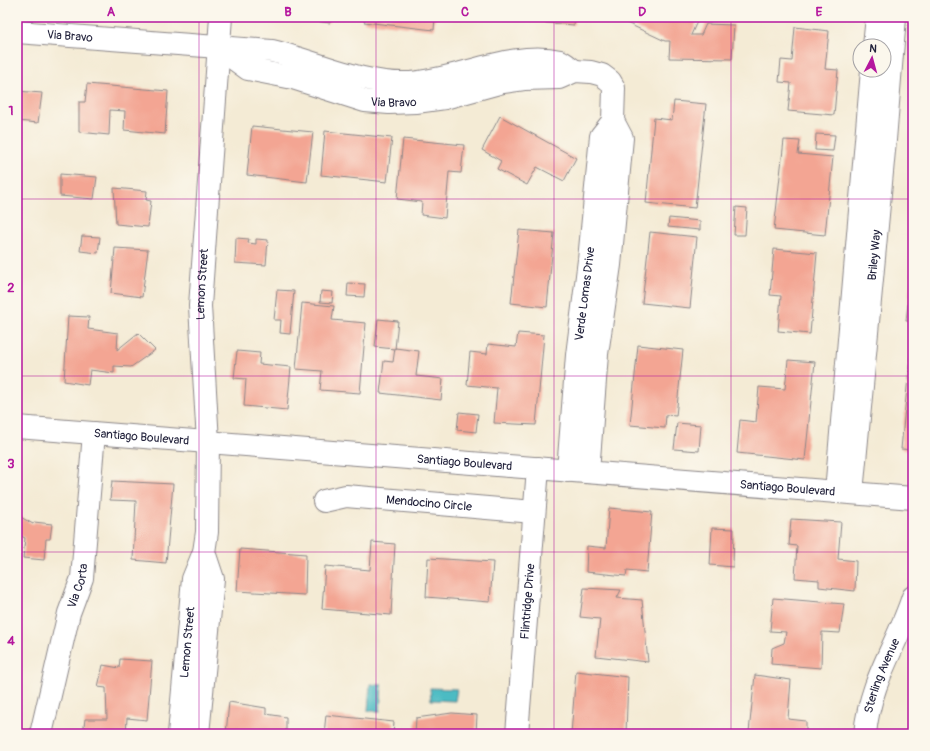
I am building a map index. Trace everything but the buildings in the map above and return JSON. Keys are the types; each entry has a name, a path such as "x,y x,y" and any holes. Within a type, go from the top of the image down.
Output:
{"street":[{"name":"Lemon Street","path":"179,734 193,579 204,552 208,498 208,442 200,306 222,17"},
{"path":"875,38 877,17"},
{"name":"Briley Way","path":"844,493 870,212 895,17"},
{"name":"Via Bravo","path":"17,32 219,48 248,68 293,78 351,86 365,101 389,103 416,102 445,98 463,83 559,78 575,71 591,72 602,75 610,81"},
{"name":"Briley Way","path":"870,212 872,78"},
{"name":"Verde Lomas Drive","path":"578,472 598,354 610,265 622,138 613,121 614,88 610,81"},
{"name":"Santiago Boulevard","path":"17,427 913,498"},
{"name":"Via Corta","path":"41,734 69,613 82,578 94,433"},
{"name":"Flintridge Drive","path":"517,734 538,468"},
{"name":"Mendocino Circle","path":"324,501 346,496 534,512"},
{"name":"Lemon Street","path":"198,734 213,579 204,552"},
{"name":"Sterling Avenue","path":"865,734 867,716 877,679 913,597"}],"water":[{"path":"370,684 382,685 380,711 368,711"},
{"path":"430,688 457,689 455,701 431,700"}]}
